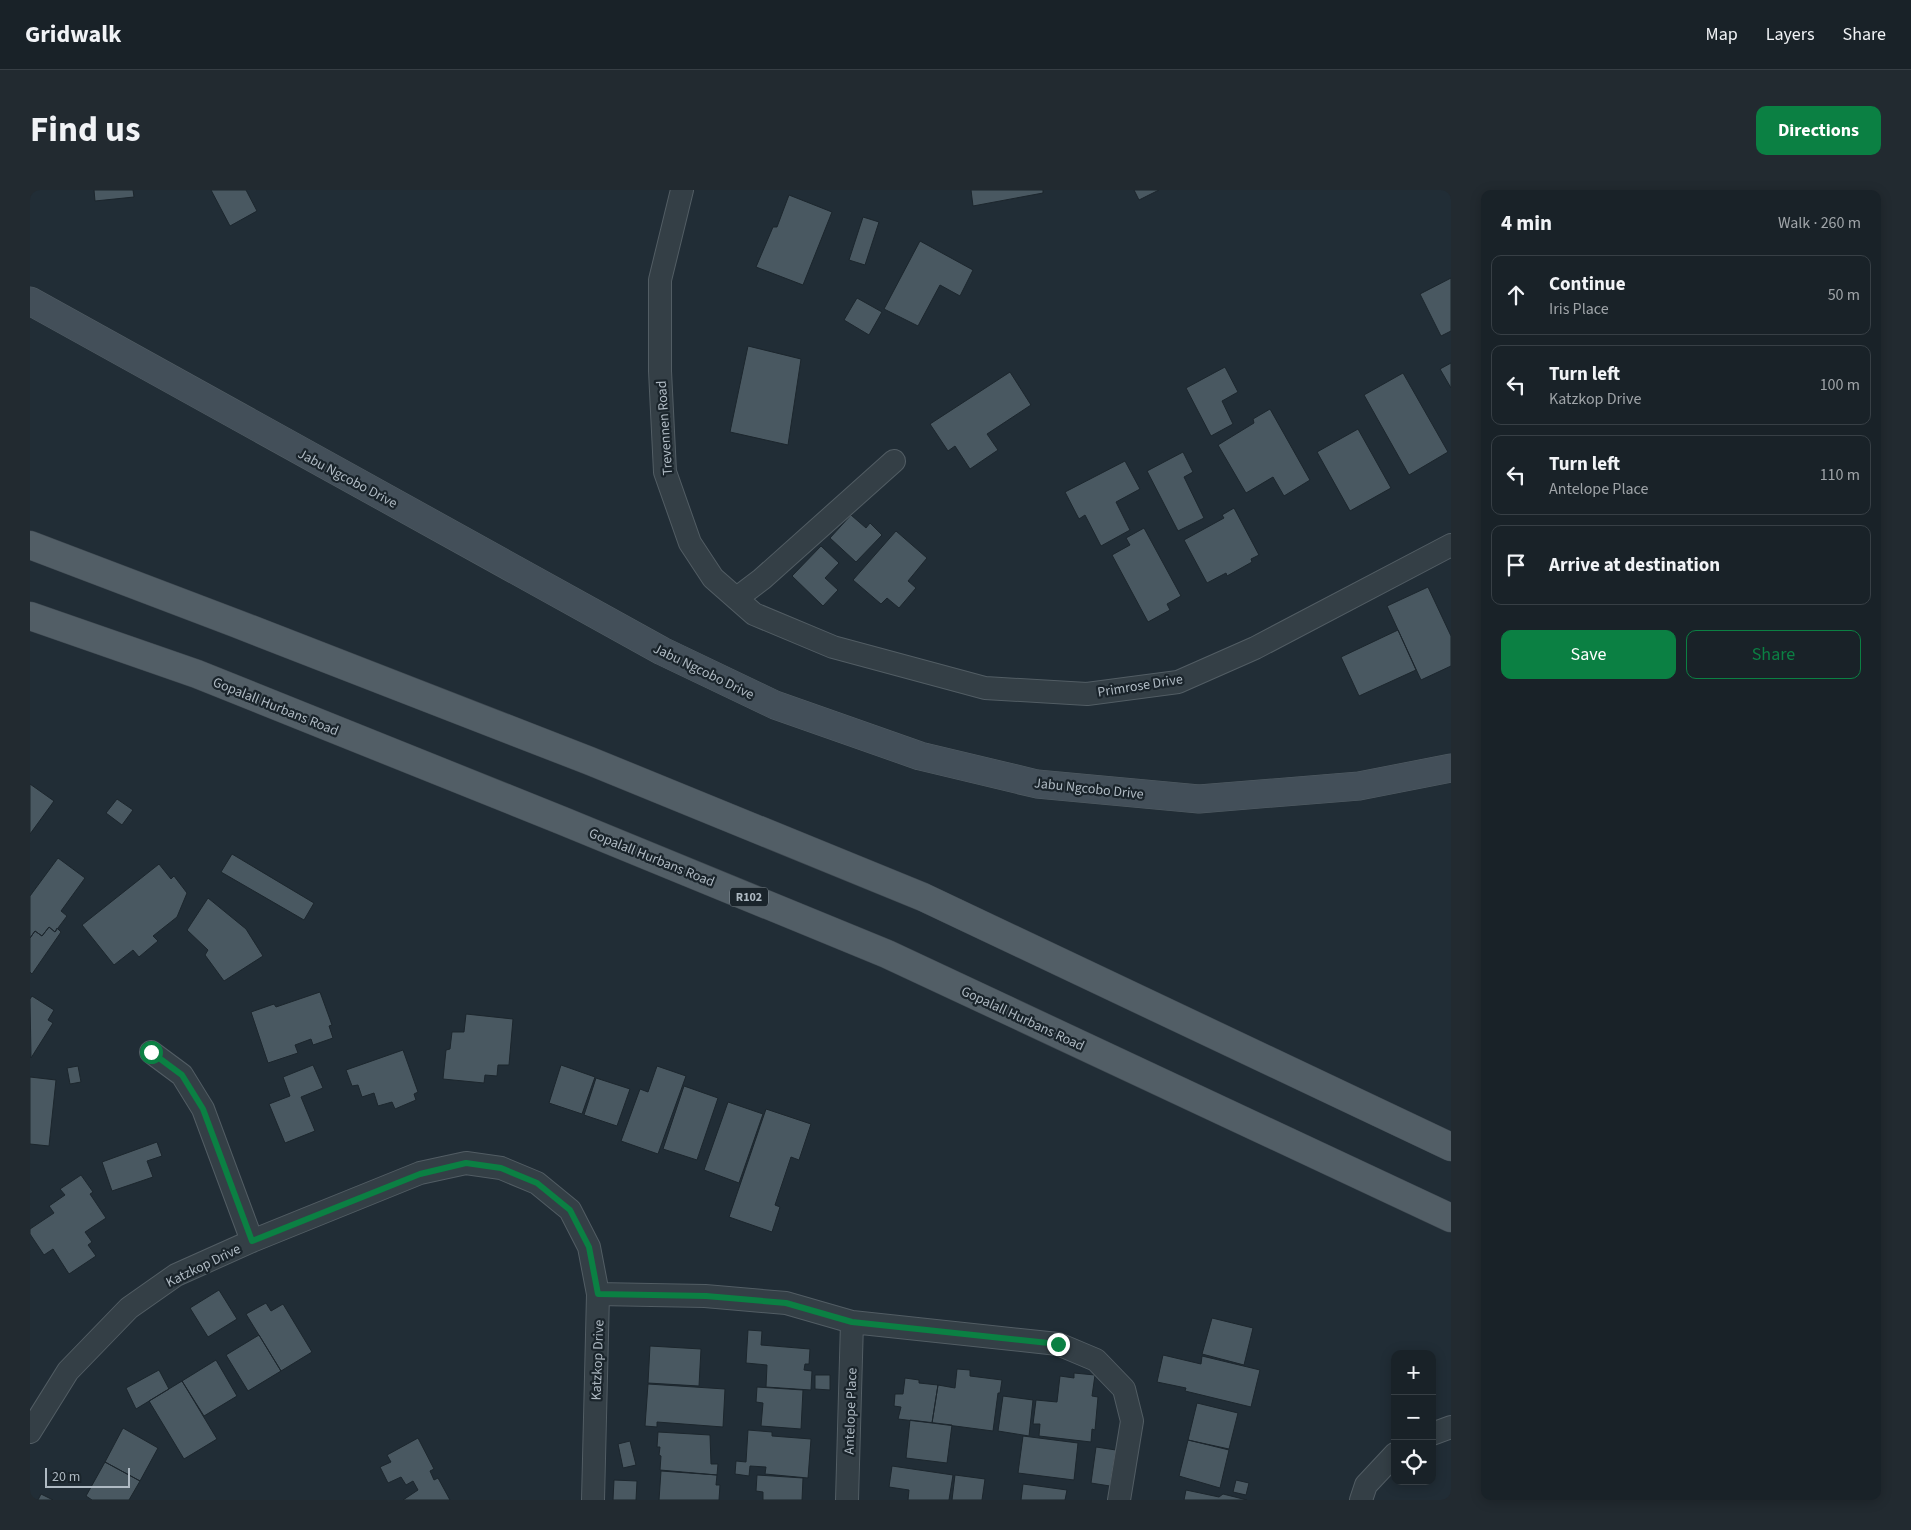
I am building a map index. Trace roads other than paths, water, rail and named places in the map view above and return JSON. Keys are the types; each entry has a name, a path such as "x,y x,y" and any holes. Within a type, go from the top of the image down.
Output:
{"main road":[{"name":"Jabu Ngcobo Drive","path":"30,301 662,652 774,705 920,756 1037,784 1199,799 1359,786 1451,768"},
{"path":"30,545 590,761 923,897 1451,1147"},
{"name":"Gopalall Hurbans Road","path":"30,616 197,674 887,954 1451,1218"}],"street":[{"name":"Trevennen Road","path":"682,190 660,280 660,371 665,472 690,543 713,578 754,614 833,647"},
{"path":"737,598 762,579 894,461"},
{"name":"Primrose Drive","path":"833,647 985,688 1087,694 1178,682 1255,648 1451,545"},
{"path":"151,1052 182,1075 203,1109 252,1241"},
{"name":"Katzkop Drive","path":"30,1432 68,1371 128,1308 176,1275 252,1241 420,1174 466,1163 501,1168 537,1183 570,1210 589,1247 598,1294 593,1500"},
{"path":"598,1294 706,1296 786,1303 852,1322 1058,1344 1096,1360 1124,1389 1132,1421 1120,1500"},
{"name":"Antelope Place","path":"847,1500 852,1322"},
{"path":"1436,1433 1451,1427"},
{"path":"1361,1500 1366,1486 1391,1458"}]}
